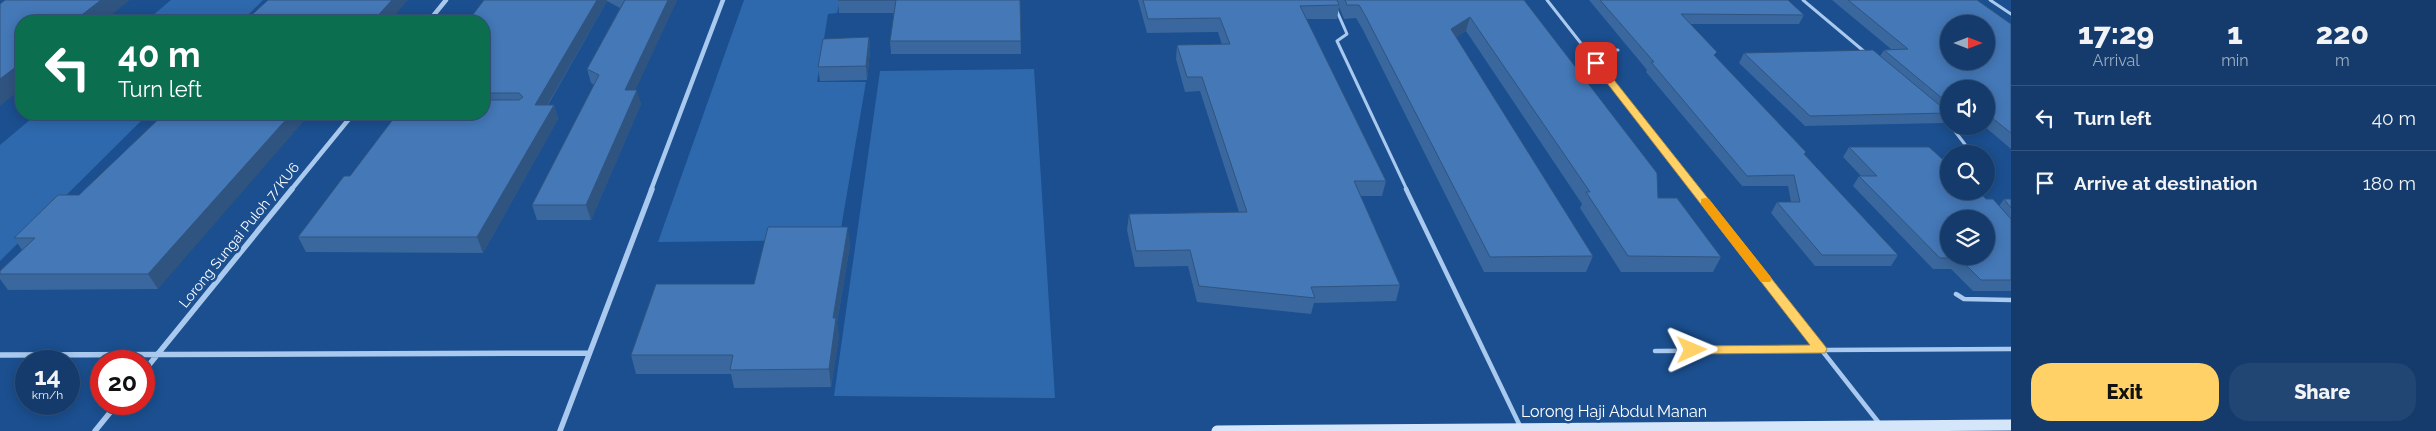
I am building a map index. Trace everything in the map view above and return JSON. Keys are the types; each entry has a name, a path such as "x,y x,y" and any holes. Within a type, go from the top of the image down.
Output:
{"street":[{"path":"434,15 446,0"},
{"path":"560,431 723,0"},
{"name":"Lorong Sungai Puloh 7/KU6","path":"156,356 348,120"},
{"path":"0,355 156,356 589,353"},
{"path":"95,431 108,415"},
{"name":"Lorong Haji Abdul Manan","path":"1217,431 2011,425"}],"lane":[{"path":"1332,0 1347,34 1337,41 1453,290 1520,428"},
{"path":"1547,0 1881,426"},
{"path":"1803,0 1872,58"},
{"path":"1990,0 2011,14"},
{"path":"1604,50 1618,50"},
{"path":"1958,135 1966,145"},
{"path":"1956,294 1964,299 2011,300"},
{"path":"1656,351 2011,349"}],"shaded area":[{"path":"171,0 263,0 248,15 153,15"},
{"path":"744,0 840,0 837,13 828,14 817,82 866,82 839,240 658,242"},
{"path":"1034,69 1055,398 834,396 880,71"},
{"path":"30,120 142,120 0,261 0,145"}],"building":[{"path":"5,0 101,0 82,15 15,15 15,68 0,79 0,4"},
{"path":"268,0 392,0 378,15 252,15"},
{"path":"484,0 597,0 535,105 554,105 477,237 298,237 344,176 350,176 392,120 490,120 490,100 519,100 523,97 519,93 490,93 490,15 473,15"},
{"path":"625,0 668,0 625,90 637,90 586,205 532,205 599,75 587,69"},
{"path":"896,0 1020,0 1021,41 890,41"},
{"path":"1143,0 1337,0 1339,5 1300,6 1386,181 1354,181 1400,285 1311,287 1315,298 1199,286 1190,250 1136,251 1129,214 1247,212 1202,77 1187,77 1177,45 1230,44 1220,18 1148,19"},
{"path":"1345,0 1524,0 1657,173 1658,198 1677,198 1721,257 1628,256 1586,192 1590,192 1470,17 1451,29 1593,256 1490,257 1366,17 1359,5 1347,5"},
{"path":"1600,0 1788,0 1804,15 1681,14 1717,52 1714,55 1806,152 1804,154 1898,255 1822,255 1777,202 1800,202 1794,175 1747,176 1651,62 1654,62"},
{"path":"1848,0 1977,0 2011,24 2011,133 1995,120 1995,80 1940,80 1940,97 1884,50 1908,49"},
{"path":"869,37 866,66 818,67 823,39"},
{"path":"1873,50 1940,106 1940,113 1810,116 1744,53"},
{"path":"158,120 286,120 148,274 0,274 0,271 35,238 14,238 58,195 79,195"},
{"path":"1849,147 1929,147 1940,157 1940,200 1994,200 2011,219 2011,280 1981,280 1966,265 1995,265 1995,210 1940,210 1940,258 1859,176 1877,176"},
{"path":"2004,199 2011,199 2011,208"},
{"path":"768,227 848,227 833,318 836,318 829,369 730,370 733,355 631,355 656,284 754,284"}],"slow traffic":[{"path":"1705,202 1766,279"}],"route":[{"path":"1596,63 1821,349 1692,350"}]}
